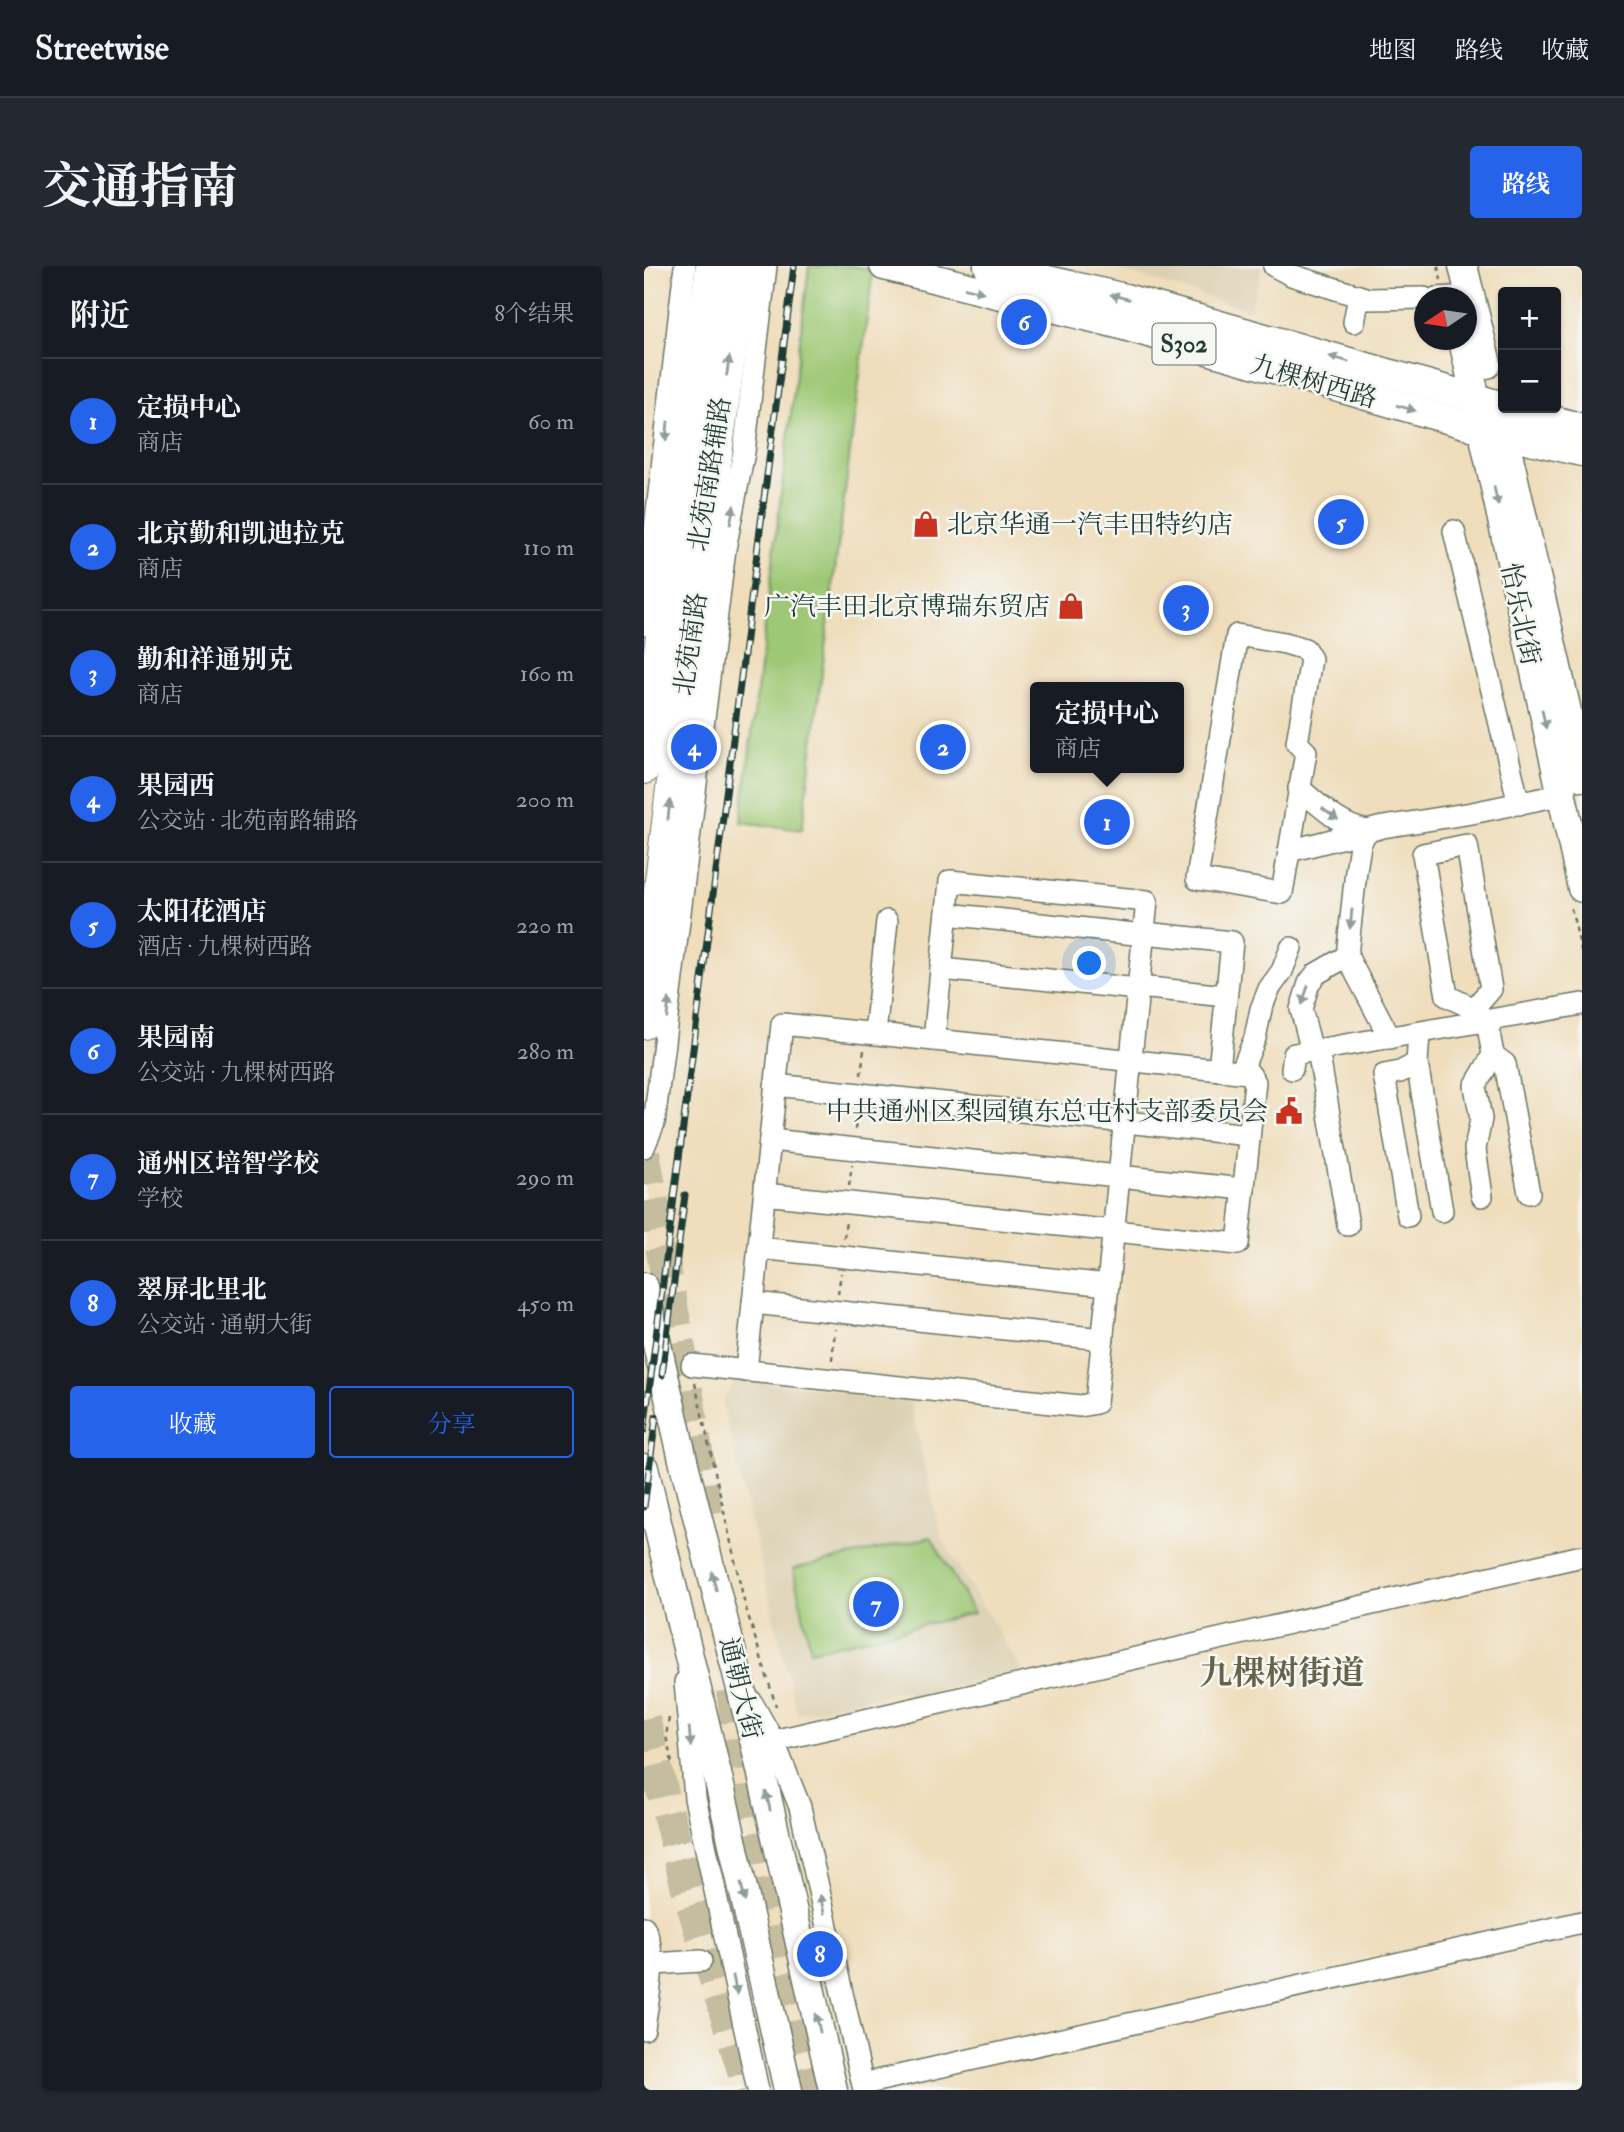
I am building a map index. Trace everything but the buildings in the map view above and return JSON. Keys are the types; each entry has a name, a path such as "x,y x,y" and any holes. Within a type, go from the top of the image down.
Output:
{"highway":[{"name":"北苑南路","path":"644,768 712,266"},
{"name":"北苑南路","path":"644,1023 694,615 741,266"},
{"path":"694,615 725,550"}],"main road":[{"name":"九棵树西路","path":"884,266 1495,413 1582,428"},
{"name":"九棵树西路","path":"988,266 1125,298 1495,413 1582,452"},
{"path":"1446,266 1451,287"},
{"name":"怡乐北街","path":"1463,266 1495,413 1582,776"},
{"name":"怡乐北街","path":"1467,350 1495,413 1560,795 1582,888"},
{"name":"通朝大街","path":"644,1287 684,1464 738,1678 765,1745 833,2090"},
{"name":"通朝大街","path":"644,1468 720,1786 788,2090"}],"street":[{"name":"北苑南路辅路","path":"644,625 685,266"},
{"name":"北苑南路辅路","path":"644,1147 654,1123 725,550 744,452 766,266"},
{"path":"1281,268 1368,299 1414,298"},
{"path":"1354,322 1359,296"},
{"path":"1454,531 1519,804"},
{"path":"1237,635 1305,649 1311,659 1297,743 1306,751 1299,788 1282,893 1197,879 1237,635"},
{"path":"1299,788 1334,817 1352,828 1366,831"},
{"path":"1289,851 1366,831 1560,795"},
{"path":"1366,831 1360,845 1356,871 1347,957 1390,1038"},
{"path":"1479,1018 1491,989 1467,845 1423,854 1447,996 1479,1018 1493,1055 1505,1064 1530,1193"},
{"path":"691,1365 1080,1406 1096,1403 1147,901 950,881 934,1040"},
{"path":"947,914 1232,942 1219,1070"},
{"path":"875,1034 887,921"},
{"path":"1241,1072 1255,1038 1261,1009 1269,989 1282,971 1292,948"},
{"path":"1347,957 1316,974 1309,982 1301,1009 1315,1051 1348,1225"},
{"path":"941,969 1226,996"},
{"path":"1293,1069 1294,1054 1419,1033 1479,1018 1582,1004"},
{"path":"746,1371 758,1248 782,1024 1241,1072 1249,1073 1255,1082 1238,1244 764,1194"},
{"path":"1417,1063 1400,1072 1384,1075 1407,1210 1441,1204 1417,1063 1419,1033"},
{"path":"1482,1196 1475,1149 1481,1119 1475,1086 1493,1055"},
{"path":"775,1085 1249,1135"},
{"path":"770,1140 1244,1189"},
{"path":"758,1248 1108,1285"},
{"path":"753,1303 1102,1339"},
{"path":"1582,1556 765,1745 800,1807 863,2087 1582,1922"},
{"path":"680,1621 695,1798 758,2090"},
{"path":"644,1927 650,1940 653,1964 644,2029"},
{"path":"653,1964 701,1961"}],"shaded area":[{"path":"1107,266 1263,266 1249,310"},
{"path":"738,1379 909,1399 941,1537 1022,1671 909,1698 907,1689 797,1714 722,1401"}],"green space":[{"path":"809,266 854,266 873,271 802,830 741,822"},
{"path":"931,1537 974,1613 811,1651 793,1569"}],"tunnel":[{"path":"644,1153 707,1514"},
{"path":"732,1690 747,1806 781,1971 811,2090"},
{"path":"644,1719 687,1888 749,2090"}],"railway":[{"path":"644,1430 794,266"},
{"path":"662,1375 685,1195"},
{"path":"644,1507 656,1417"}],"place":[{"name":"果园南","path":"1024,322"},
{"name":"太阳花酒店","path":"1341,522"},
{"name":"北京华通一汽丰田特约店","path":"926,524"},
{"name":"广汽丰田北京博瑞东贸店","path":"1071,606"},
{"name":"勤和祥通别克","path":"1186,608"},
{"name":"果园西","path":"694,747"},
{"name":"北京勤和凯迪拉克","path":"943,747"},
{"name":"定损中心","path":"1107,822"},
{"name":"中共通州区梨园镇东总屯村支部委员会","path":"1289,1111"},
{"name":"通州区培智学校","path":"876,1604"},
{"name":"翠屏北里北","path":"820,1954"}],"district":[{"name":"九棵树街道","path":"1282,1672"}]}
